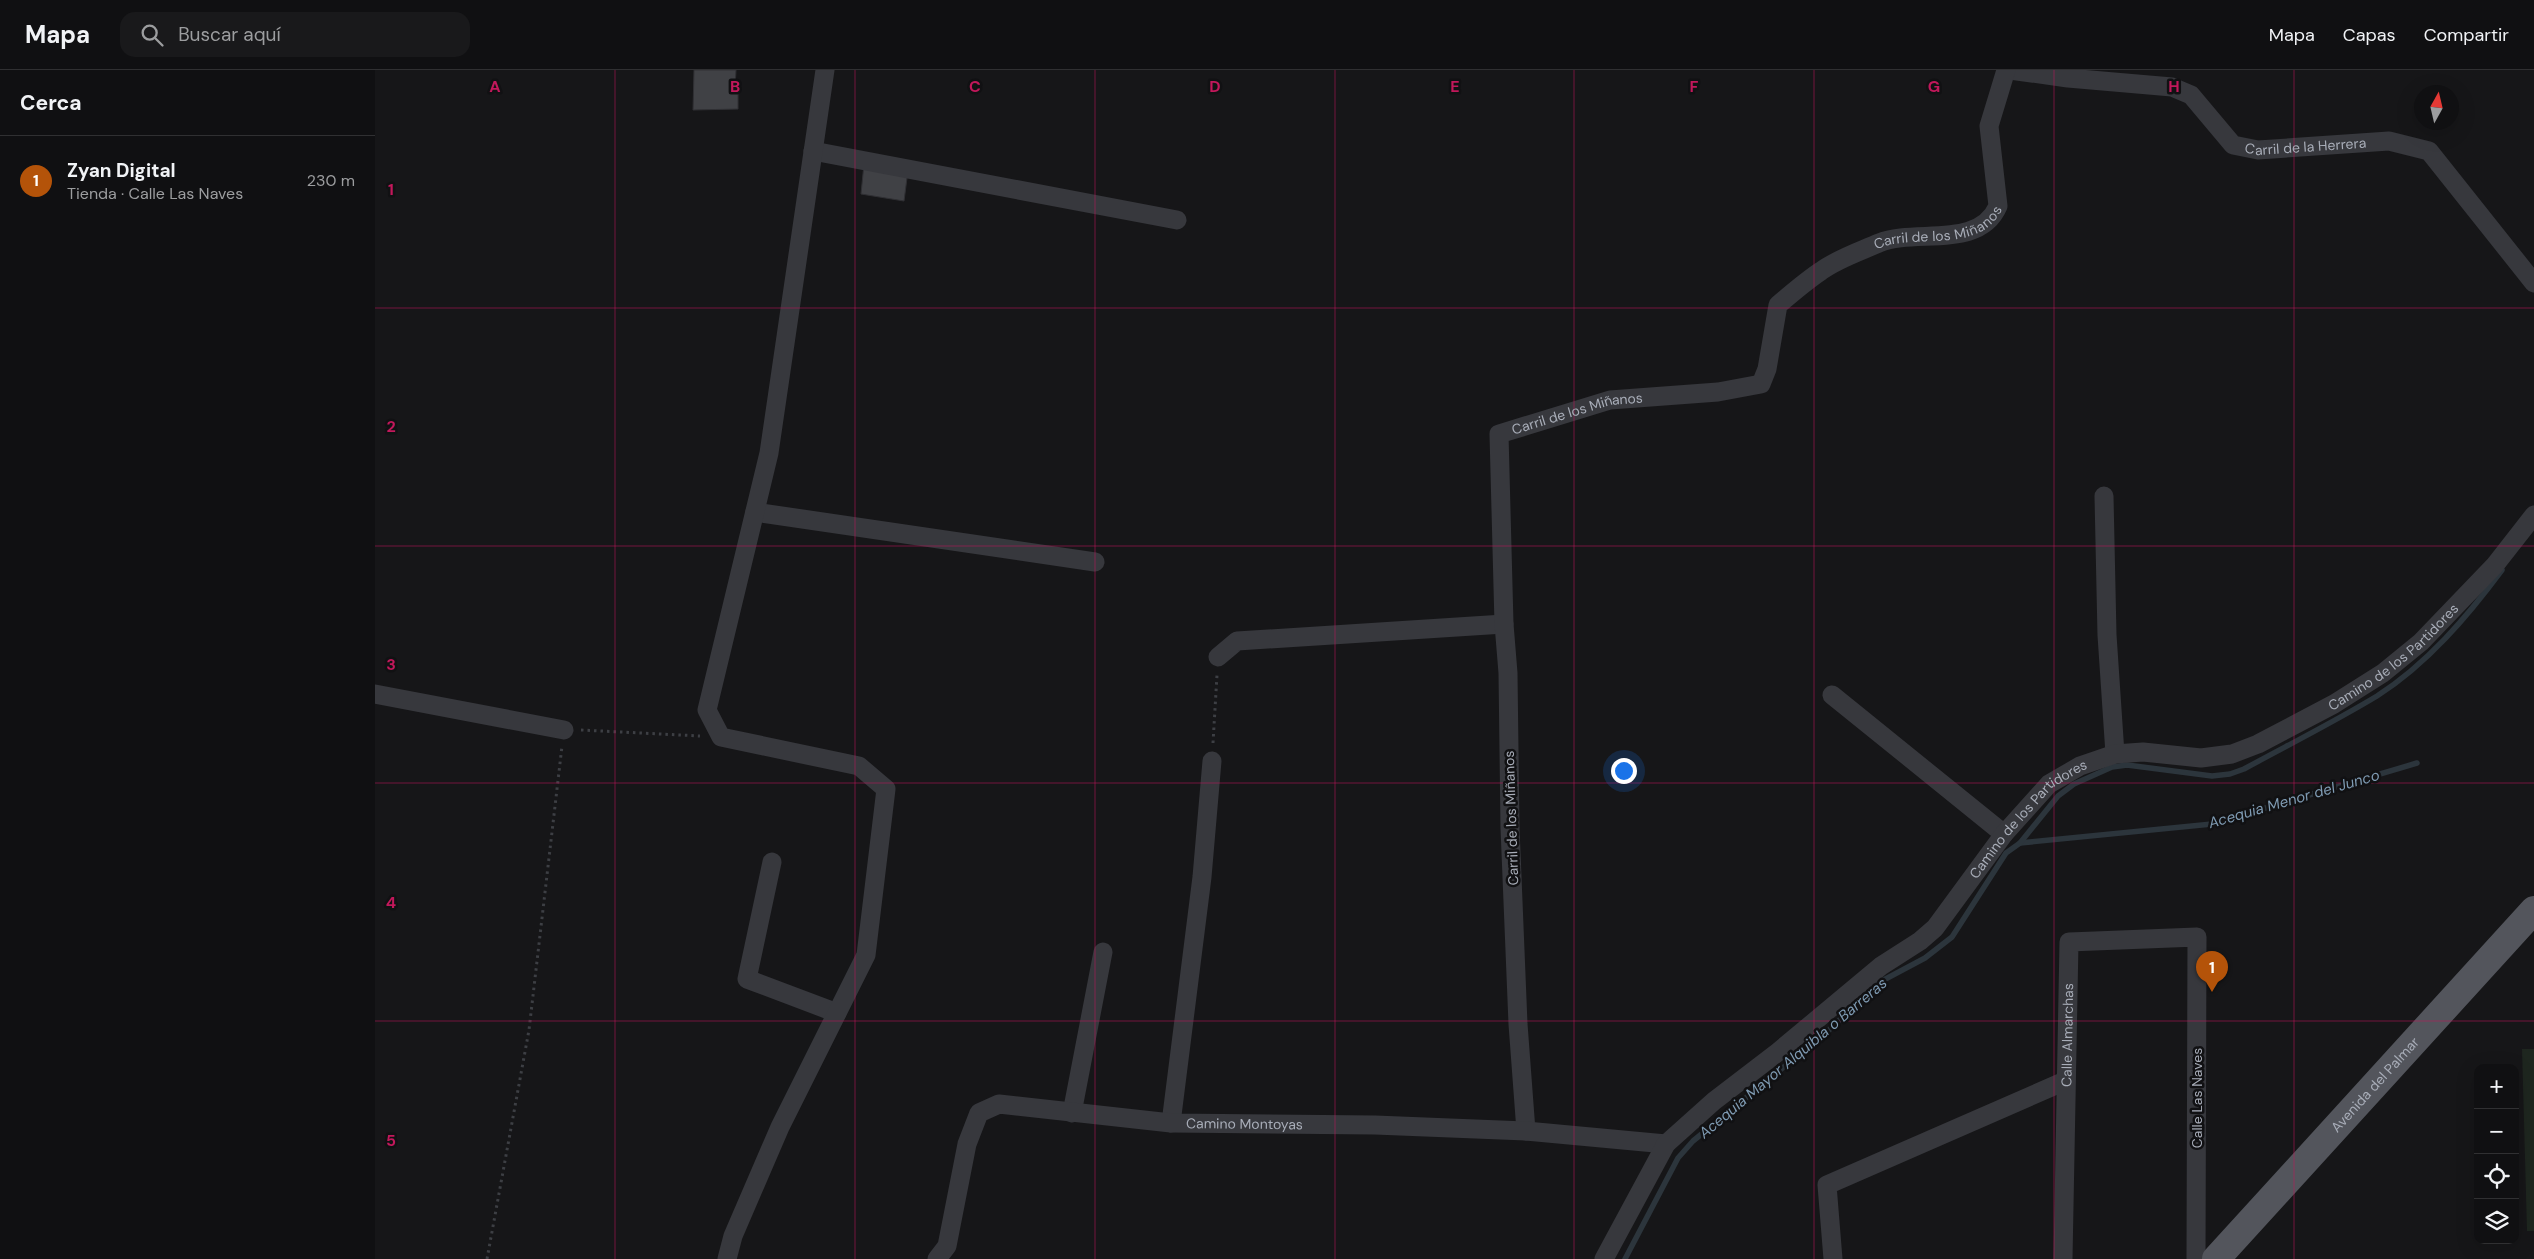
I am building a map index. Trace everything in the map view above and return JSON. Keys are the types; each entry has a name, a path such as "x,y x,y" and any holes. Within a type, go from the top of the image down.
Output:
{"main road":[{"name":"Avenida del Palmar","path":"2216,1259 2534,910"}],"street":[{"path":"727,1259 733,1236 780,1127 866,956 887,789 859,766 721,737 707,710 769,453 825,70"},
{"name":"Carril de los Miñanos","path":"1526,1131 1518,1024 1511,852 1508,673 1504,624 1499,434 1611,400 1718,392 1761,384 1767,369 1778,304 1822,270 1882,242 1965,233 1982,227 1994,216 1998,206 1989,126 2005,70"},
{"name":"Carril de la Herrera","path":"2010,70 2068,78 2172,87 2191,95 2233,144 2258,150 2389,141 2429,151 2534,284"},
{"path":"813,151 1177,220"},
{"path":"2104,496 2107,635 2115,754"},
{"path":"755,512 1095,562"},
{"name":"Camino de los Partidores","path":"1604,1259 1666,1144 1701,1112 1778,1052 1881,966 1935,928 2004,834 2049,784 2080,766 2115,754 2143,752 2201,758 2233,754 2258,744 2334,704 2383,672 2421,642 2495,565 2534,515"},
{"path":"1218,657 1237,641 1504,624"},
{"path":"375,694 564,730"},
{"path":"1832,695 2004,834"},
{"path":"1171,1123 1202,877 1213,761"},
{"path":"772,862 747,979 837,1013"},
{"name":"Calle Almarchas","path":"2063,1259 2069,942 2197,937"},
{"name":"Calle Las Naves","path":"2196,1259 2197,937"},
{"path":"1072,1113 1103,952"},
{"path":"1833,1259 1827,1185 2065,1081"},
{"name":"Camino Montoyas","path":"937,1259 947,1246 967,1144 979,1113 999,1104 1171,1123 1375,1125 1526,1131 1666,1144"}],"path":[{"path":"1213,761 1218,657"},
{"path":"487,1259 529,1030 564,730 721,737"}],"shaded area":[{"path":"2522,1049 2534,1049 2534,1231 2527,1231"}],"building":[{"path":"694,70 736,70 735,89 738,90 738,109 693,110"},
{"path":"864,164 908,170 904,201 861,194"}],"waterway":[{"name":"Acequia Mayor Alquibla o Barreras","path":"1625,1259 1678,1158 1693,1141 1828,1031 1878,983 1925,958 1952,937 2006,853 2020,843 2058,796 2074,784 2112,767 2127,765 2212,776 2230,774 2244,769 2344,715 2395,683 2445,639 2502,570"},
{"name":"Acequia Menor del Junco","path":"2020,843 2212,824 2417,763"}],"place":[{"name":"Zyan Digital","path":"2212,992"}]}
